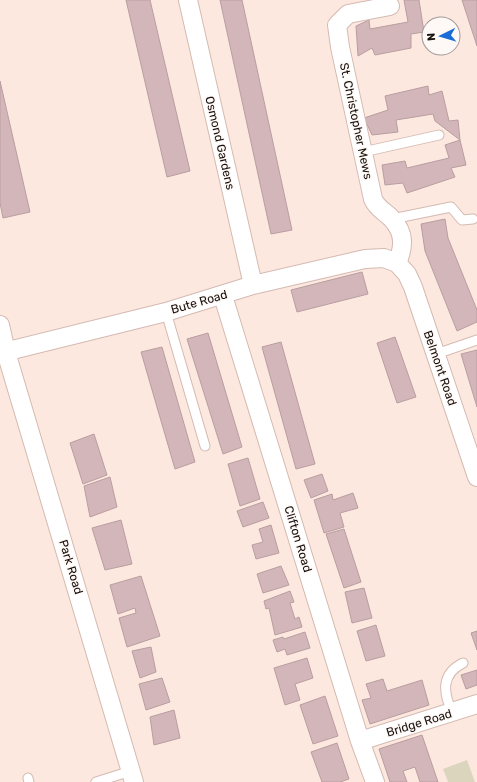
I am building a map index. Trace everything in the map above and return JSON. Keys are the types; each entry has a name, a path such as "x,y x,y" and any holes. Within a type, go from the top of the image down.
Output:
{"street":[{"name":"Osmond Gardens","path":"188,0 253,285"},
{"name":"St. Christopher Mews","path":"390,6 348,14 337,25 340,47 376,206 392,219 397,227 403,247 397,263"},
{"name":"Bute Road","path":"3,353 166,312 223,296 253,285 365,259 384,258 397,263"},
{"name":"Belmont Road","path":"397,263 407,274 413,287 477,478"},
{"name":"Clifton Road","path":"223,296 360,741 375,782"},
{"name":"Park Road","path":"0,325 3,353 132,776"},
{"name":"Bridge Road","path":"360,741 477,704"}],"lane":[{"path":"363,152 438,135"},
{"path":"392,219 452,208 462,220 473,219"},
{"path":"166,312 205,446"},
{"path":"436,354 477,340"},
{"path":"452,712 445,693 446,681 451,672 463,663"},
{"path":"96,782 132,776"}],"shaded area":[{"path":"467,760 475,782 448,782 443,769"}],"building":[{"path":"126,0 150,0 190,171 167,177"},
{"path":"220,0 242,0 292,230 271,234"},
{"path":"404,0 419,0 422,16 421,32 411,34 411,48 375,55 372,48 358,56 356,26 369,20 370,29 408,22"},
{"path":"462,0 477,0 477,46"},
{"path":"0,81 30,212 3,218 0,203"},
{"path":"428,86 429,95 442,91 449,121 458,120 460,140 435,121 433,114 396,120 398,132 372,135 364,118 388,110 385,96"},
{"path":"460,140 466,165 451,168 455,177 407,193 403,183 385,185 382,165 405,161 407,168 449,158 445,145"},
{"path":"445,219 448,238 477,310 477,322 457,331 425,251 421,224"},
{"path":"362,272 368,294 297,312 291,290"},
{"path":"208,333 242,447 223,454 187,339"},
{"path":"395,337 416,397 397,403 377,343"},
{"path":"281,342 315,464 296,469 262,347"},
{"path":"162,347 195,462 175,469 141,352"},
{"path":"477,350 477,407 461,354"},
{"path":"94,434 107,475 83,484 70,443"},
{"path":"248,458 260,499 240,506 228,464"},
{"path":"322,474 328,491 311,498 304,480"},
{"path":"110,477 117,507 90,517 84,486"},
{"path":"353,493 358,508 340,513 344,527 324,533 314,500 332,494 333,500"},
{"path":"263,502 269,518 243,527 237,511"},
{"path":"121,520 132,564 105,570 92,528"},
{"path":"271,525 279,553 256,559 252,545 263,542 259,529"},
{"path":"344,529 361,582 344,588 326,534"},
{"path":"281,566 289,585 263,593 257,574"},
{"path":"141,576 160,636 127,647 119,618 136,613 135,608 118,614 110,585"},
{"path":"364,588 372,618 352,623 345,592"},
{"path":"290,591 294,602 290,603 295,619 299,617 302,627 275,635 269,608 266,609 264,601"},
{"path":"376,625 385,656 366,661 357,631"},
{"path":"477,631 477,650 471,633"},
{"path":"305,632 310,648 287,655 285,649 277,652 273,640 283,637 284,639"},
{"path":"151,647 156,672 140,678 132,651"},
{"path":"307,658 313,678 295,684 300,700 285,705 274,668"},
{"path":"477,670 477,685 466,689 461,675"},
{"path":"162,678 170,702 146,710 139,684"},
{"path":"383,679 387,691 422,680 429,705 370,724 362,700 371,698 366,684"},
{"path":"325,696 338,736 313,744 300,705"},
{"path":"174,710 180,738 154,745 150,717"},
{"path":"422,735 438,782 420,782 415,767 403,771 407,782 390,782 379,749"},
{"path":"337,743 349,779 340,782 322,782 311,752"}]}
